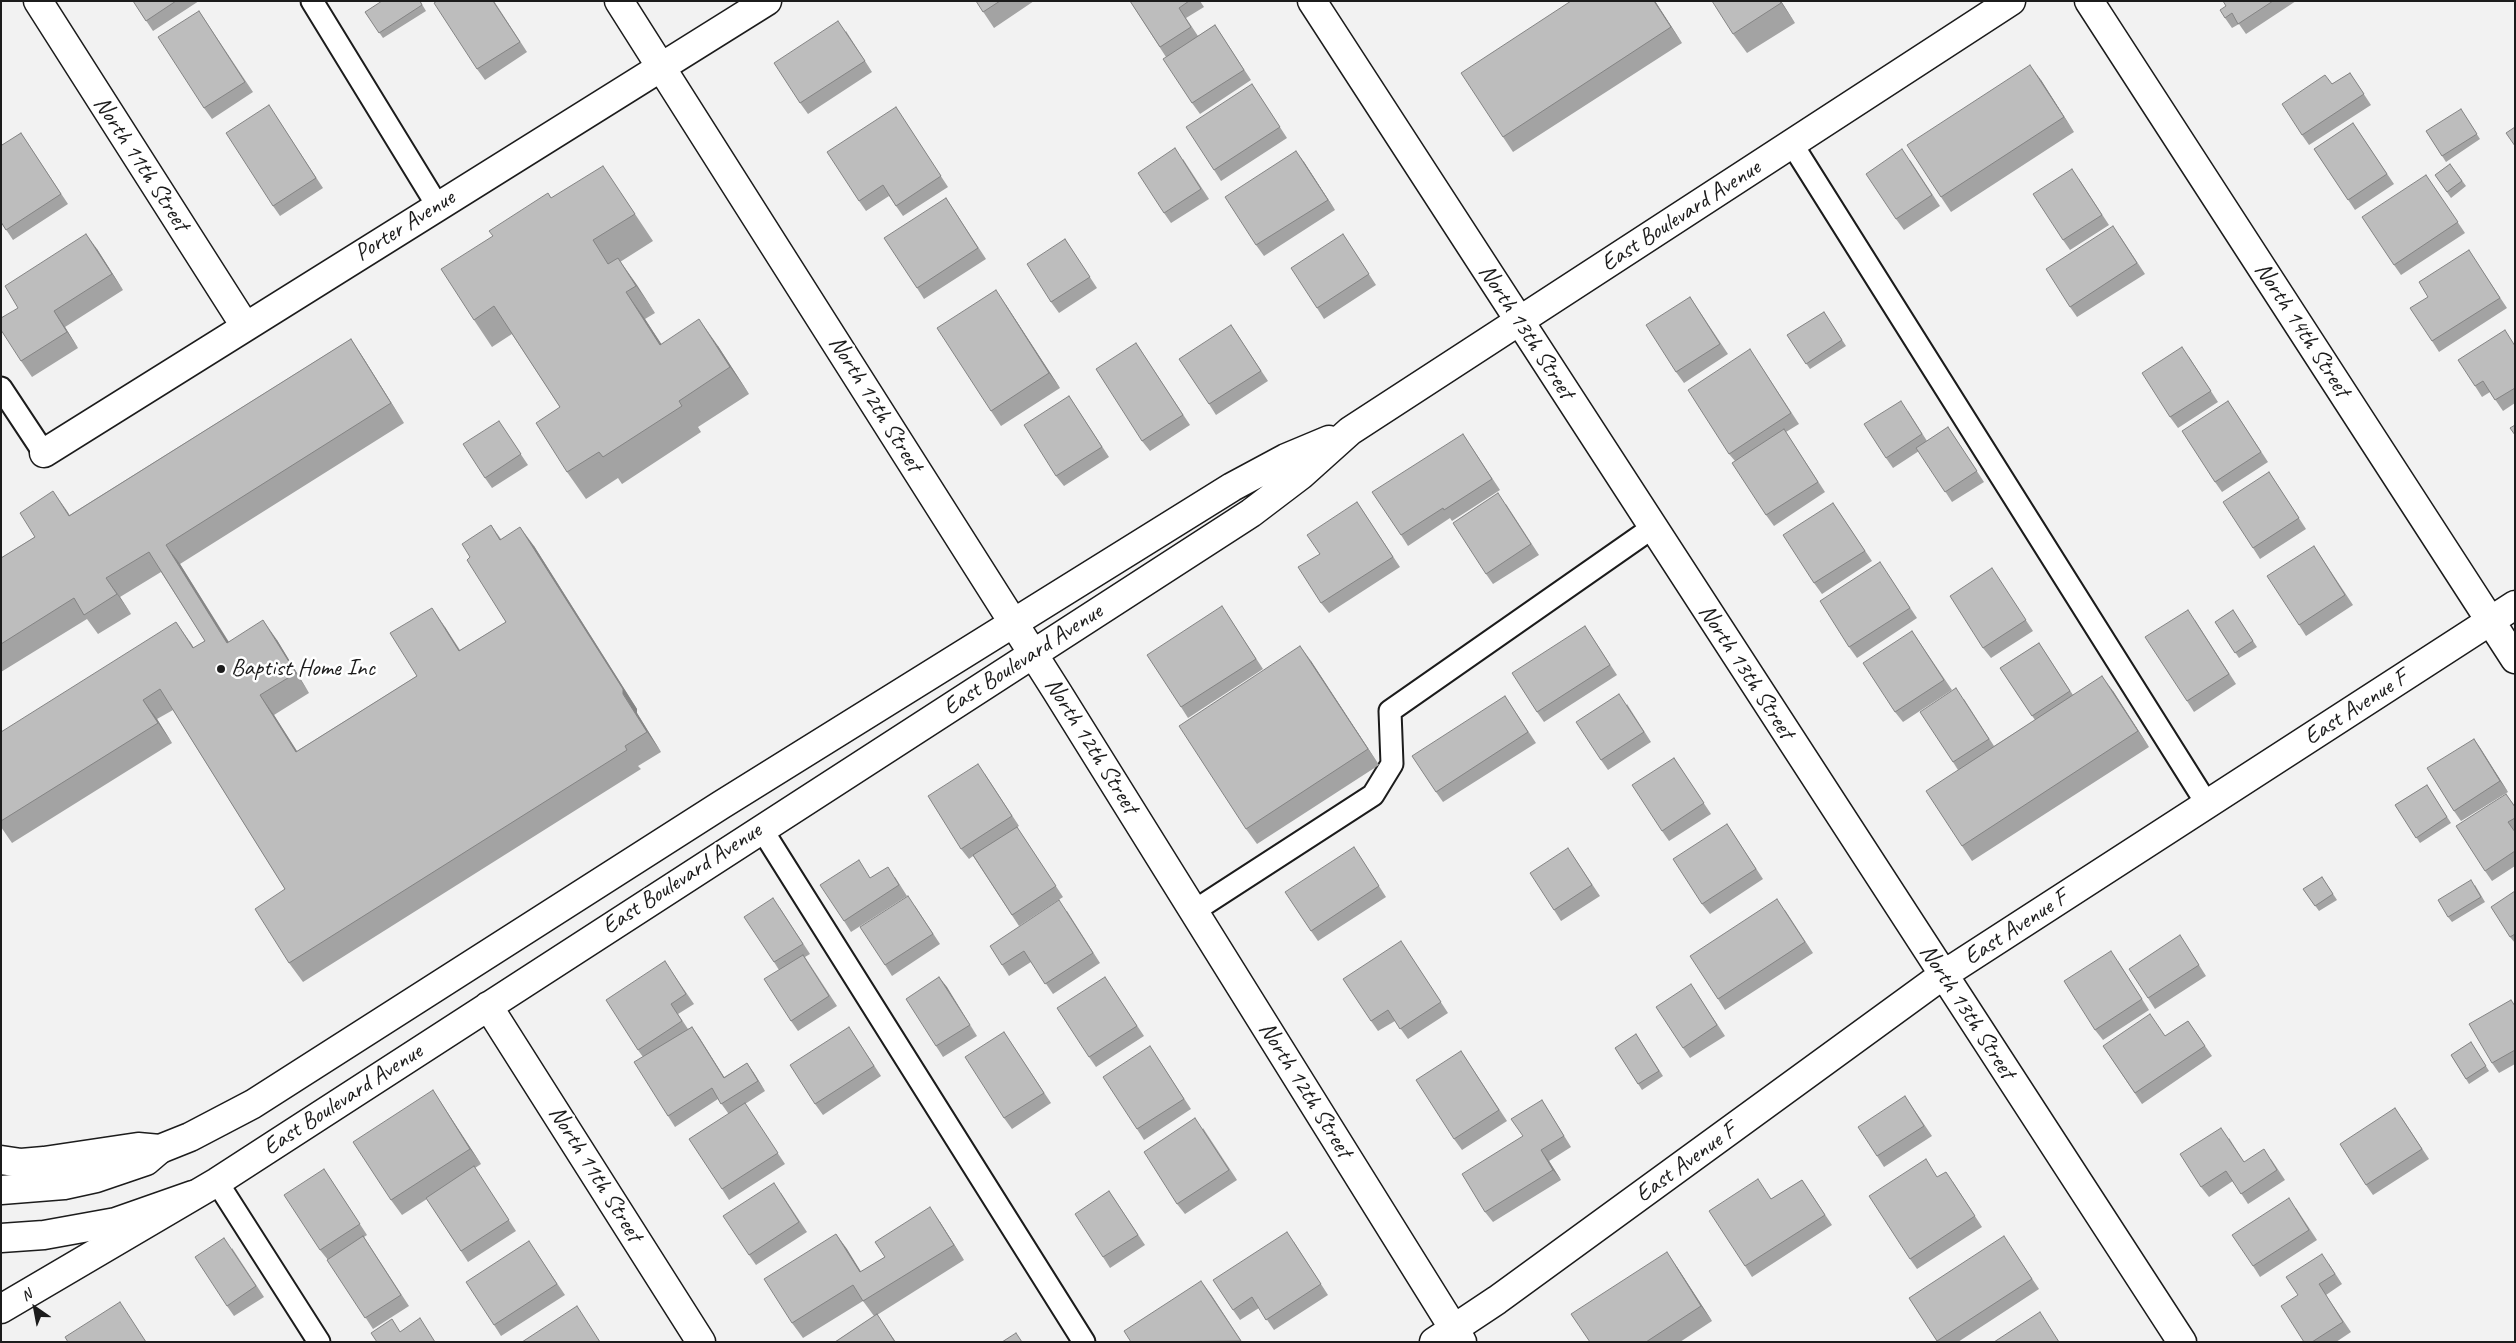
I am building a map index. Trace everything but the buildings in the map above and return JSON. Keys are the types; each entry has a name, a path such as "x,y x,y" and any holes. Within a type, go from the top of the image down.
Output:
{"street":[{"name":"North 11th Street","path":"38,1 245,326"},
{"name":"North 12th Street","path":"619,1 1013,622 1194,912 1450,1338"},
{"name":"Porter Avenue","path":"44,452 437,205 662,68 767,1"},
{"name":"North 13th Street","path":"1312,1 1652,528 2182,1342"},
{"name":"East Boulevard Avenue","path":"1,1309 217,1182 761,828 1251,513 1301,475 1350,431 2011,1"},
{"name":"North 14th Street","path":"2089,1 2515,659"},
{"name":"East Boulevard Avenue","path":"1,1160 21,1163 138,1147 160,1149 253,1104 721,805 1232,487 1286,458 1350,431"},
{"name":"East Avenue F","path":"1450,1338 1498,1300 1943,975 2515,605"},
{"name":"North 11th Street","path":"488,1006 701,1342"},
{"path":"1,1190 64,1185 96,1178 146,1161 160,1149"},
{"path":"1,1238 44,1235 116,1222 193,1195"}],"lane":[{"path":"312,1 437,205"},
{"path":"1792,144 2207,804"},
{"path":"1,388 44,452"},
{"path":"1194,912 1373,796 1392,764 1390,711 1652,528"},
{"path":"761,828 1084,1342"},
{"path":"217,1182 319,1342"}],"place":[{"name":"Baptist Home Inc","path":"221,669"}]}
